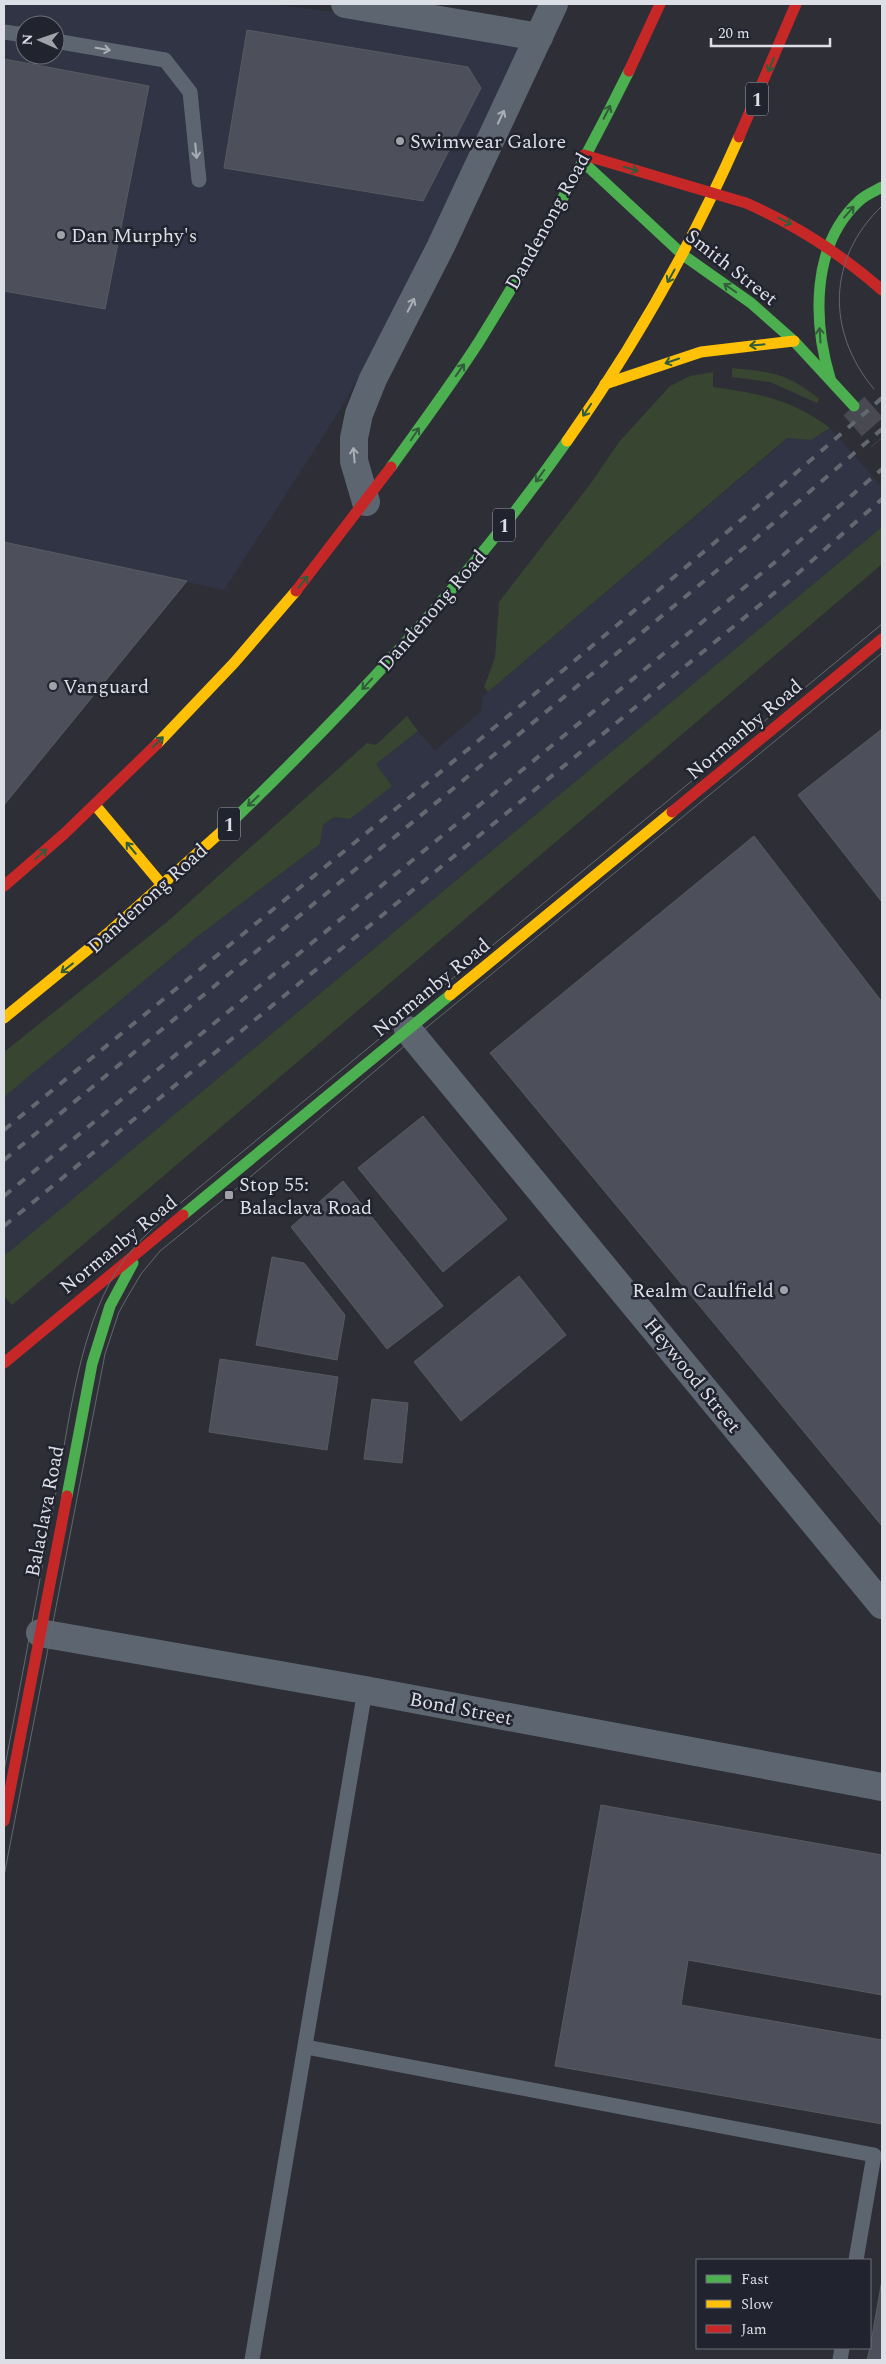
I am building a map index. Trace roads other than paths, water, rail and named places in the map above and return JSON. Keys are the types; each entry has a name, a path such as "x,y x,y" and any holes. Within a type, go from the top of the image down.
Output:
{"main road":[{"name":"Dandenong Road","path":"4,886 95,805 162,739 272,620 399,459 486,330 583,158 644,40 660,4"},
{"name":"Dandenong Road","path":"4,1018 78,959 162,886 288,767 434,609 487,548 605,384 683,255 715,194 796,4"},
{"path":"583,158 715,194 767,212 791,224 863,272 882,290"},
{"name":"Smith Street","path":"583,158 683,255 750,303 794,342 854,406"},
{"path":"832,382 822,354 819,324 823,274 828,249 844,217 860,200 882,187"},
{"path":"605,384 701,352 794,342"},
{"name":"Normanby Road","path":"4,1363 882,640"},
{"path":"95,805 162,886"},
{"name":"Balaclava Road","path":"4,1821 86,1389 101,1329 121,1283 134,1263 167,1228"}],"street":[{"path":"345,4 539,37"},
{"path":"366,502 354,461 354,438 359,414 373,379 441,246 554,4"},
{"name":"Heywood Street","path":"408,1030 882,1605"},
{"name":"Bond Street","path":"40,1634 365,1690 882,1787"}],"lane":[{"path":"65,43 165,60 190,92 199,180"},
{"path":"252,2360 365,1690"},
{"path":"306,2047 874,2155 856,2259"}],"tunnel":[{"path":"854,406 882,438"}],"tram line":[{"path":"874,389 858,367 847,344 841,320 839,296 843,272 851,249 864,226 882,206"},
{"path":"4,1771 75,1385 98,1308 116,1271 124,1260 143,1238 184,1200 882,624"},
{"path":"4,1876 105,1354 119,1312 141,1274 160,1251 415,1037 882,653"}],"railway":[{"path":"4,1130 556,676 882,398"},
{"path":"4,1160 755,539 882,429"},
{"path":"4,1196 774,563 882,469"},
{"path":"4,1226 789,581 882,499"}],"place":[{"name":"Swimwear Galore","path":"400,141"},
{"name":"Dan Murphy's","path":"61,235"},
{"name":"Vanguard","path":"53,686"},
{"name":"Stop 55: Balaclava Road","path":"229,1195"},
{"name":"Realm Caulfield","path":"784,1290"}]}
